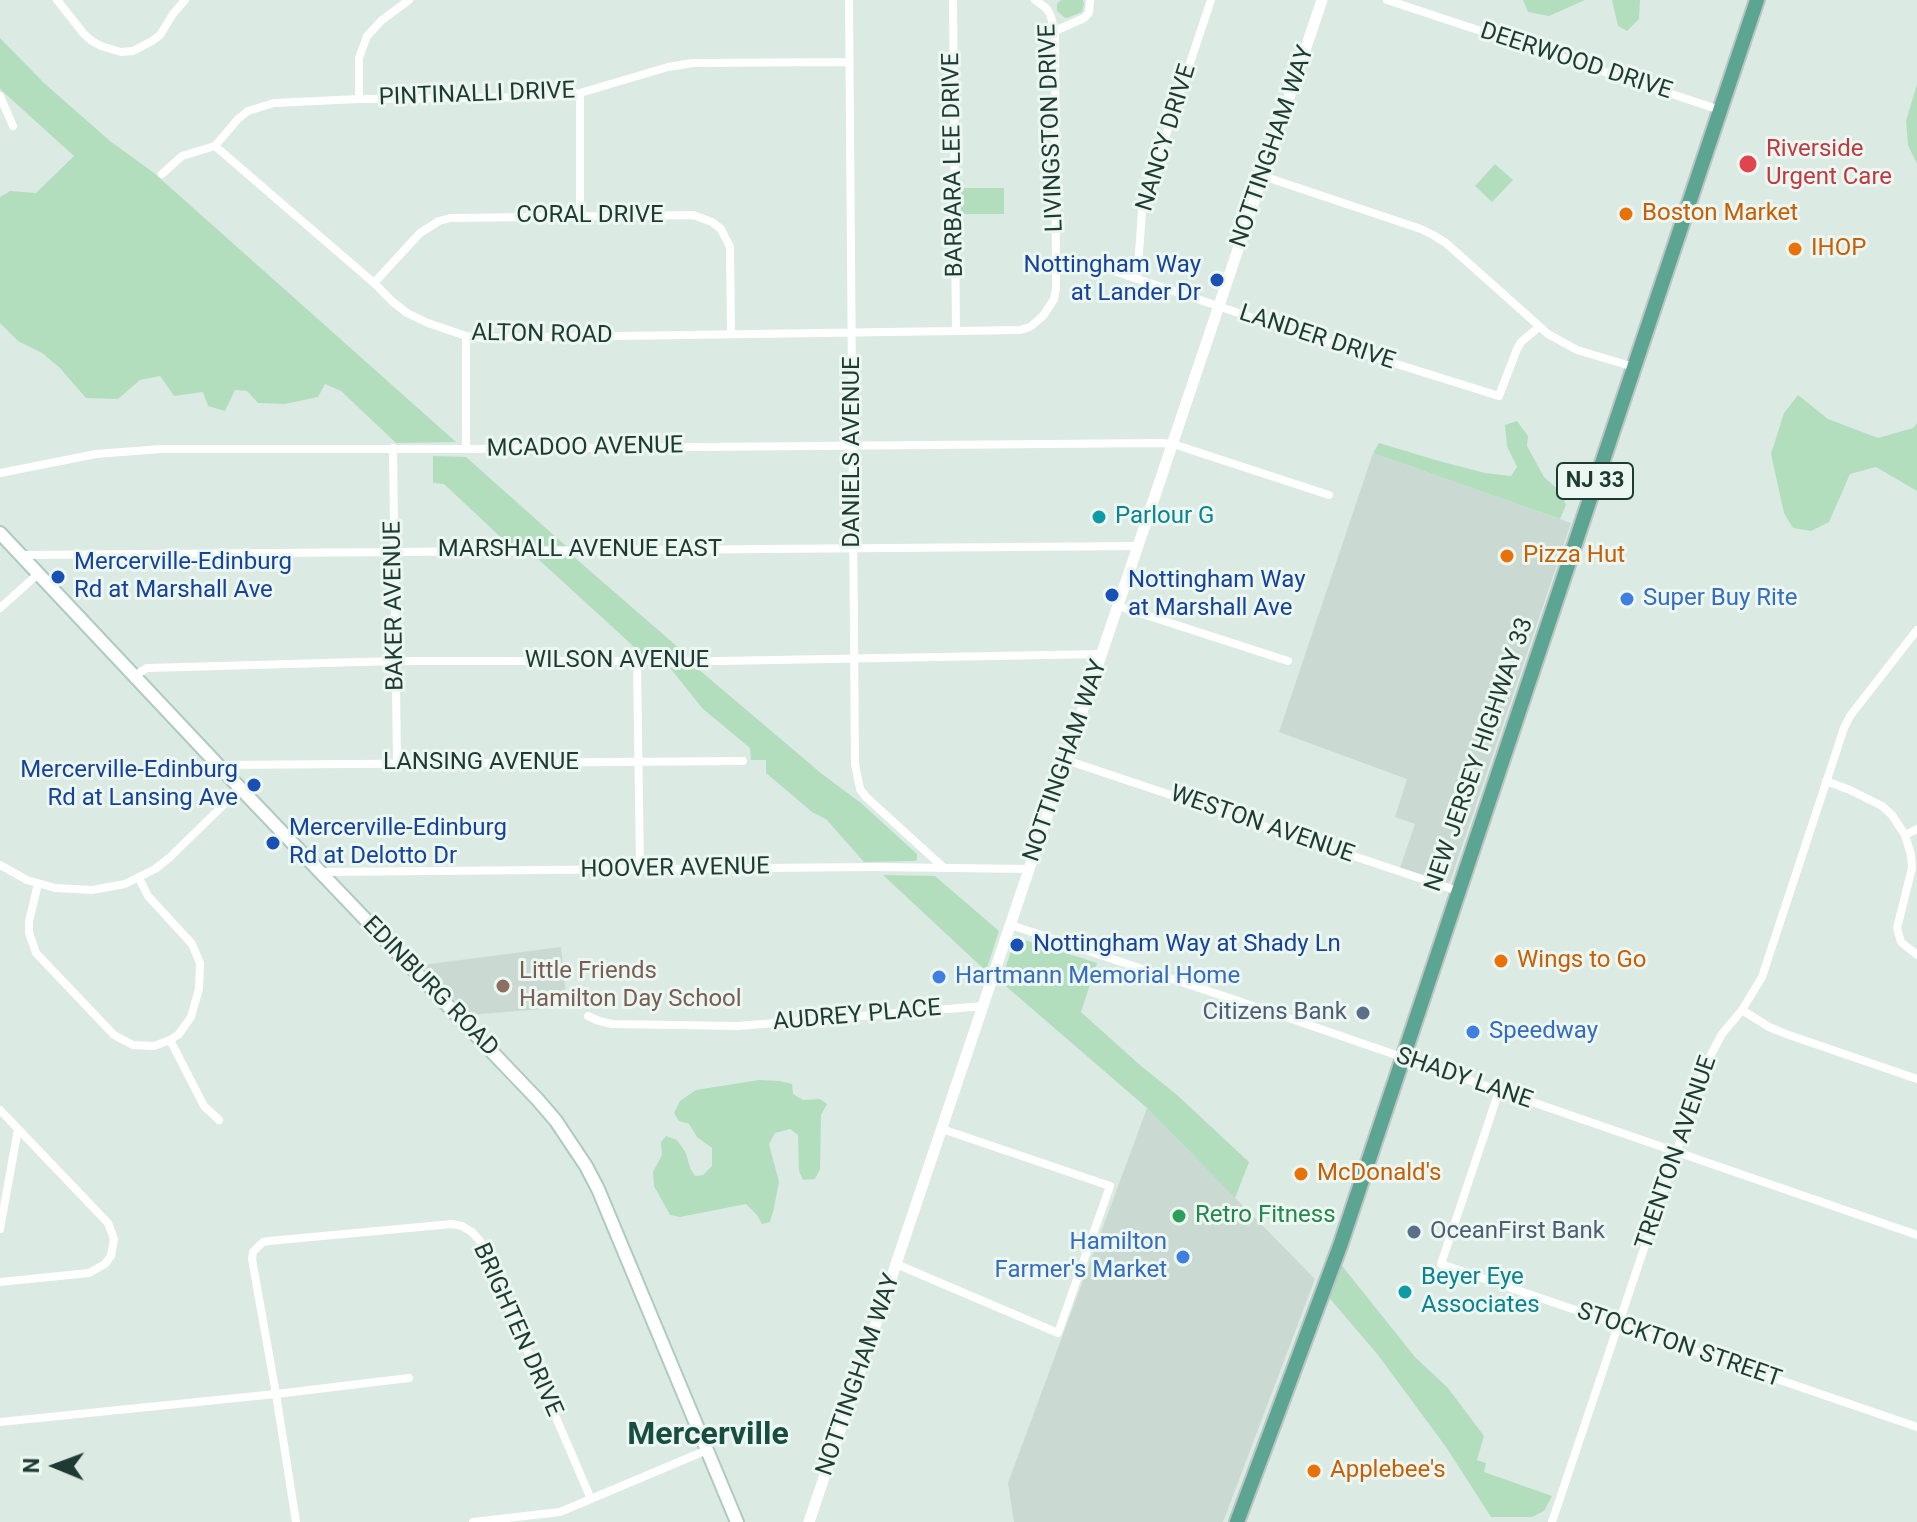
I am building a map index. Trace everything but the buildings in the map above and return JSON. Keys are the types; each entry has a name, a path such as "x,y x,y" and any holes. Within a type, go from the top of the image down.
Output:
{"main road":[{"name":"NEW JERSEY HIGHWAY 33","path":"1237,1522 1338,1251 1757,0"},
{"name":"EDINBURG ROAD","path":"0,533 538,1100 572,1143 598,1189 737,1522"}],"street":[{"path":"57,0 92,41 121,52 133,51 160,35 185,0"},
{"path":"359,99 359,58 367,36 409,0"},
{"name":"DANIELS AVENUE","path":"849,0 855,764 860,789 866,797 944,868"},
{"name":"BARBARA LEE DRIVE","path":"953,0 956,331"},
{"path":"1055,31 1084,18 1089,13 1090,0"},
{"name":"NANCY DRIVE","path":"1137,279 1145,198 1211,0"},
{"name":"NOTTINGHAM WAY","path":"809,1522 1322,0"},
{"name":"DEERWOOD DRIVE","path":"1387,0 1720,110"},
{"name":"LIVINGSTON DRIVE","path":"956,331 1020,330 1036,323 1054,299 1055,31 1050,14 1040,1"},
{"name":"PINTINALLI DRIVE","path":"215,146 248,111 284,102 546,97 580,93 668,67 693,63 848,62"},
{"path":"580,93 580,216"},
{"path":"0,96 13,126"},
{"path":"162,174 182,156 215,146"},
{"name":"ALTON ROAD","path":"215,146 407,313 466,336 956,331"},
{"path":"1263,176 1433,235 1446,243 1539,327 1563,343 1634,367"},
{"name":"CORAL DRIVE","path":"374,283 420,233 439,221 462,217 693,215 721,229 730,247 731,334"},
{"name":"LANDER DRIVE","path":"1056,264 1093,264 1499,396 1521,342 1539,327"},
{"path":"466,336 466,449"},
{"name":"MCADOO AVENUE","path":"0,473 96,454 129,451 1173,444 1329,495"},
{"name":"BAKER AVENUE","path":"393,448 397,764"},
{"name":"MARSHALL AVENUE EAST","path":"21,555 1138,546"},
{"path":"0,608 38,574"},
{"path":"1118,606 1288,661"},
{"name":"TRENTON AVENUE","path":"1552,1522 1710,1056 1762,977 1844,728 1917,630"},
{"name":"WILSON AVENUE","path":"134,676 147,668 396,661 855,660 1102,654"},
{"path":"637,662 640,869"},
{"name":"WESTON AVENUE","path":"1066,760 1458,891"},
{"name":"LANSING AVENUE","path":"218,765 743,761"},
{"path":"1826,781 1882,806 1905,835 1912,868 1897,928 1901,942 1917,955"},
{"path":"0,865 38,884 73,890 107,888 139,878 169,858 241,788"},
{"path":"1905,835 1917,829"},
{"name":"HOOVER AVENUE","path":"321,872 873,867 1029,869"},
{"path":"38,884 29,921 31,944 42,961 114,1035 122,1041 143,1047 170,1040 179,1034 191,1017 199,989 200,963 192,944 148,896 139,878"},
{"name":"SHADY LANE","path":"1011,925 1917,1235"},
{"name":"AUDREY PLACE","path":"588,1016 612,1024 738,1026 984,1006"},
{"path":"1742,1010 1786,1034 1917,1079"},
{"path":"170,1040 204,1106 219,1120"},
{"name":"STOCKTON STREET","path":"1499,1091 1441,1264 1917,1427"},
{"path":"0,1110 108,1223 114,1239 105,1264 89,1273 0,1282"},
{"path":"0,1229 18,1129"},
{"path":"896,1264 1058,1333 1110,1186 942,1129"},
{"name":"BRIGHTEN DRIVE","path":"276,1394 252,1259 257,1246 269,1241 452,1224 462,1226 480,1241 591,1499"},
{"path":"0,1422 409,1378"},
{"path":"276,1394 296,1522"},
{"path":"473,1522 560,1512 707,1450"}],"shaded area":[{"path":"1373,453 1571,523 1448,883 1400,868 1415,824 1395,817 1407,779 1279,732"},
{"name":"Little Friends Hamilton Day School","path":"561,947 567,1007 469,1015 422,965"},
{"path":"1147,1108 1315,1279 1223,1522 1014,1522 1008,1483"}],"green space":[{"path":"1061,0 1083,0 1082,12 1064,17 1057,11"},
{"path":"1523,0 1585,0 1549,16 1528,12"},
{"path":"1612,0 1640,0 1639,19 1627,31 1618,26"},
{"path":"0,38 44,83 110,141 154,173 456,442 396,443 341,391 325,384 318,397 285,404 258,403 247,391 235,390 225,411 208,406 203,392 174,396 160,376 140,380 118,399 86,398 59,367 42,353 18,341 0,323 0,197 10,191 36,193 74,156 0,89"},
{"path":"1917,84 1917,164 1908,145 1906,121"},
{"path":"1495,164 1513,180 1492,202 1475,186"},
{"path":"961,188 1004,188 1004,214 961,214"},
{"path":"1798,395 1828,419 1878,438 1913,428 1917,423 1917,491 1876,467 1850,474 1829,522 1811,531 1793,528 1784,513 1771,454 1784,413"},
{"path":"1517,421 1528,436 1527,446 1544,477 1561,492 1566,505 1560,519 1373,453 1379,443 1485,473 1511,476 1517,467 1507,446 1505,425"},
{"path":"433,456 466,457 566,546 510,546 444,484 433,483"},
{"path":"574,557 687,655 644,656 537,558"},
{"path":"670,668 697,668 861,803 917,854 917,860 864,862 826,819 812,812 766,773 766,760 751,760 750,748 703,709"},
{"path":"883,875 935,876 999,931 986,971"},
{"path":"1018,938 1097,963 1081,1012 1249,1162 1235,1198 1147,1108 1001,982 1014,941"},
{"path":"759,1080 792,1084 793,1094 803,1100 820,1099 827,1104 821,1115 820,1169 815,1179 803,1180 799,1171 798,1135 790,1129 775,1133 769,1144 779,1182 770,1222 762,1224 746,1204 680,1217 670,1215 654,1186 653,1172 662,1155 661,1142 666,1136 677,1140 695,1176 703,1175 712,1166 712,1148 697,1137 689,1124 679,1121 674,1113 680,1101 696,1090"},
{"path":"1339,1262 1415,1357 1448,1388 1484,1436 1477,1460 1486,1463 1484,1472 1552,1496 1544,1511 1532,1517 1491,1517 1446,1447 1378,1355 1326,1294"}],"place":[{"name":"Riverside Urgent Care","path":"1748,164"},
{"name":"Boston Market","path":"1626,214"},
{"name":"IHOP","path":"1795,249"},
{"name":"Nottingham Way at Lander Dr","path":"1217,280"},
{"name":"Parlour G","path":"1099,517"},
{"name":"Pizza Hut","path":"1507,556"},
{"name":"Mercerville-Edinburg Rd at Marshall Ave","path":"58,577"},
{"name":"Nottingham Way at Marshall Ave","path":"1112,595"},
{"name":"Super Buy Rite","path":"1627,599"},
{"name":"Mercerville-Edinburg Rd at Lansing Ave","path":"254,785"},
{"name":"Mercerville-Edinburg Rd at Delotto Dr","path":"273,843"},
{"name":"Nottingham Way at Shady Ln","path":"1017,945"},
{"name":"Wings to Go","path":"1501,961"},
{"name":"Hartmann Memorial Home","path":"939,977"},
{"name":"Little Friends Hamilton Day School","path":"503,986"},
{"name":"Citizens Bank","path":"1363,1013"},
{"name":"Speedway","path":"1473,1032"},
{"name":"McDonald's","path":"1301,1174"},
{"name":"Retro Fitness","path":"1179,1216"},
{"name":"OceanFirst Bank","path":"1414,1232"},
{"name":"Hamilton Farmer's Market","path":"1183,1257"},
{"name":"Beyer Eye Associates","path":"1405,1292"},
{"name":"Applebee's","path":"1314,1471"}],"district":[{"name":"Mercerville","path":"708,1436"}]}
